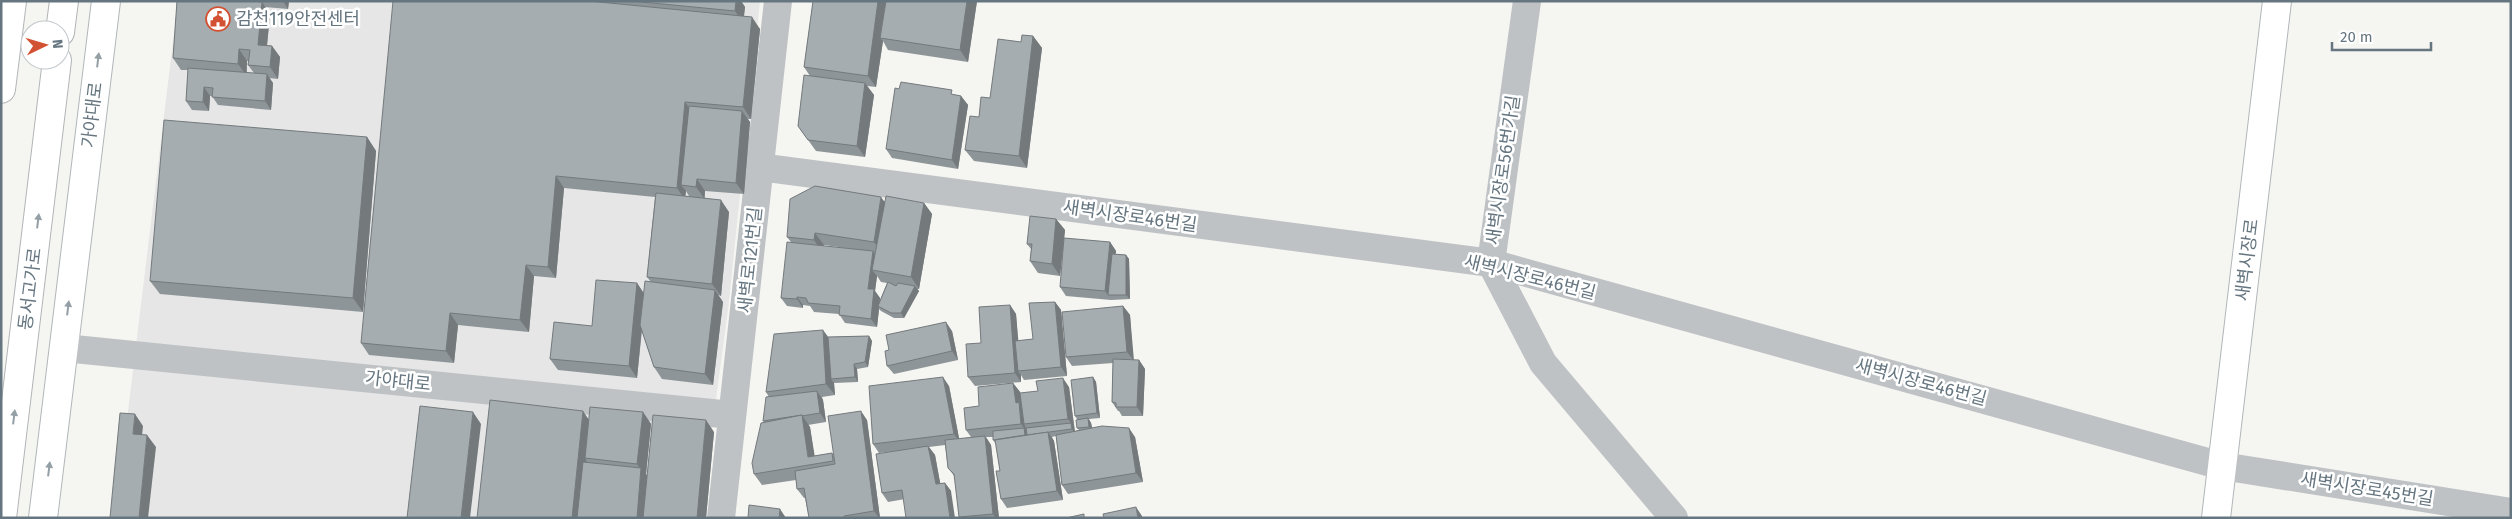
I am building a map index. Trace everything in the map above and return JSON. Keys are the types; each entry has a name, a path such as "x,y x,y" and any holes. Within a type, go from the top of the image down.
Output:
{"main road":[{"path":"1,89 12,1"},
{"path":"62,20 64,1"},
{"name":"가야대로","path":"43,518 106,1"},
{"name":"새벽시장로","path":"2216,518 2277,1"},
{"name":"동서고가로","path":"2,518 56,70"}],"street":[{"name":"새벽로121번길","path":"721,518 778,1"},
{"name":"새벽시장로56번가길","path":"1526,1 1491,263 1543,363 1674,518"},
{"name":"새벽시장로46번길","path":"760,167 1491,263 2222,466"},
{"name":"가야대로","path":"64,348 732,415"},
{"name":"새벽시장로45번길","path":"2222,466 2511,512"}],"shaded area":[{"path":"178,1 760,1 728,310 700,518 115,518"}],"building":[{"path":"177,1 262,2 258,45 272,46 270,67 248,65 250,50 239,49 238,64 173,58"},
{"path":"393,1 589,1 752,17 743,107 685,102 677,188 556,176 548,267 526,265 520,320 450,313 446,351 361,343"},
{"path":"632,1 736,1 735,11"},
{"path":"813,1 878,1 868,76 804,67"},
{"path":"886,1 967,1 960,50 880,38"},
{"path":"1022,35 1033,36 1019,156 965,150 970,116 979,117 981,97 990,98 998,39 1021,42"},
{"path":"188,68 267,74 265,101 212,97 213,88 204,87 203,102 186,101"},
{"path":"804,75 865,83 857,146 808,140 798,126"},
{"path":"901,82 952,90 951,94 961,96 952,160 886,149 895,88 899,89"},
{"path":"689,106 742,111 736,183 697,179 696,187 681,185"},
{"path":"164,120 367,137 353,298 150,281"},
{"path":"815,186 881,197 874,242 815,233 814,240 787,237 790,199"},
{"path":"656,193 721,200 712,284 647,277"},
{"path":"886,196 924,203 911,277 872,270"},
{"path":"1030,216 1056,219 1052,264 1030,261 1032,244 1027,244"},
{"path":"1064,238 1110,242 1105,291 1060,287"},
{"path":"787,242 873,251 868,289 874,289 871,319 839,315 840,306 808,303 806,298 781,298"},
{"path":"1112,254 1126,255 1126,295 1108,295"},
{"path":"596,280 637,283 629,366 550,359 554,322 592,326"},
{"path":"645,281 715,290 705,374 654,367 640,325"},
{"path":"888,282 896,286 898,283 915,286 901,313 891,313 878,306"},
{"path":"1055,302 1061,367 1018,371 1015,341 1033,339 1029,303"},
{"path":"1010,305 1015,373 968,377 966,344 981,343 979,307"},
{"path":"1123,306 1127,352 1066,357 1062,312"},
{"path":"946,322 952,351 887,366 885,351 889,350 886,335"},
{"path":"823,330 826,384 766,392 774,334"},
{"path":"869,336 865,362 854,364 855,377 831,379 828,337"},
{"path":"1113,359 1139,360 1137,407 1116,407 1116,403 1112,402"},
{"path":"943,377 954,434 873,444 869,386"},
{"path":"1093,377 1097,413 1075,416 1071,380"},
{"path":"1063,378 1068,419 1024,424 1020,393 1038,391 1036,381"},
{"path":"1013,383 1016,403 1019,402 1021,424 966,430 964,408 979,406 978,387"},
{"path":"817,391 820,413 763,421 766,397"},
{"path":"490,400 583,411 572,518 477,518"},
{"path":"420,406 473,412 461,518 407,518"},
{"path":"590,407 643,412 637,464 585,458"},
{"path":"861,411 874,511 844,516 844,518 809,518 804,488 797,489 795,471 835,464 828,416"},
{"path":"120,413 135,414 133,434 147,435 139,518 110,518"},
{"path":"653,415 706,420 697,518 643,518"},
{"path":"802,415 808,457 832,453 833,461 754,474 752,463 761,423"},
{"path":"1088,418 1089,427 1077,428 1076,420"},
{"path":"1071,423 1072,429 1027,435 1026,428"},
{"path":"1102,426 1129,428 1136,473 1062,485 1056,435"},
{"path":"1024,428 1025,435 993,440 993,431"},
{"path":"1048,432 1057,491 1001,499 996,471 1000,471 995,440"},
{"path":"985,436 993,514 959,517 954,474 948,468 945,440"},
{"path":"928,446 936,484 945,483 950,518 906,518 902,490 882,493 876,454"},
{"path":"583,462 641,468 637,518 577,518"},
{"path":"749,505 780,509 779,518 748,518"},
{"path":"1136,507 1138,518 1104,518 1103,514"},
{"path":"1084,514 1084,518 1066,518"}],"place":[{"name":"감천119안전센터","path":"218,19"}]}
